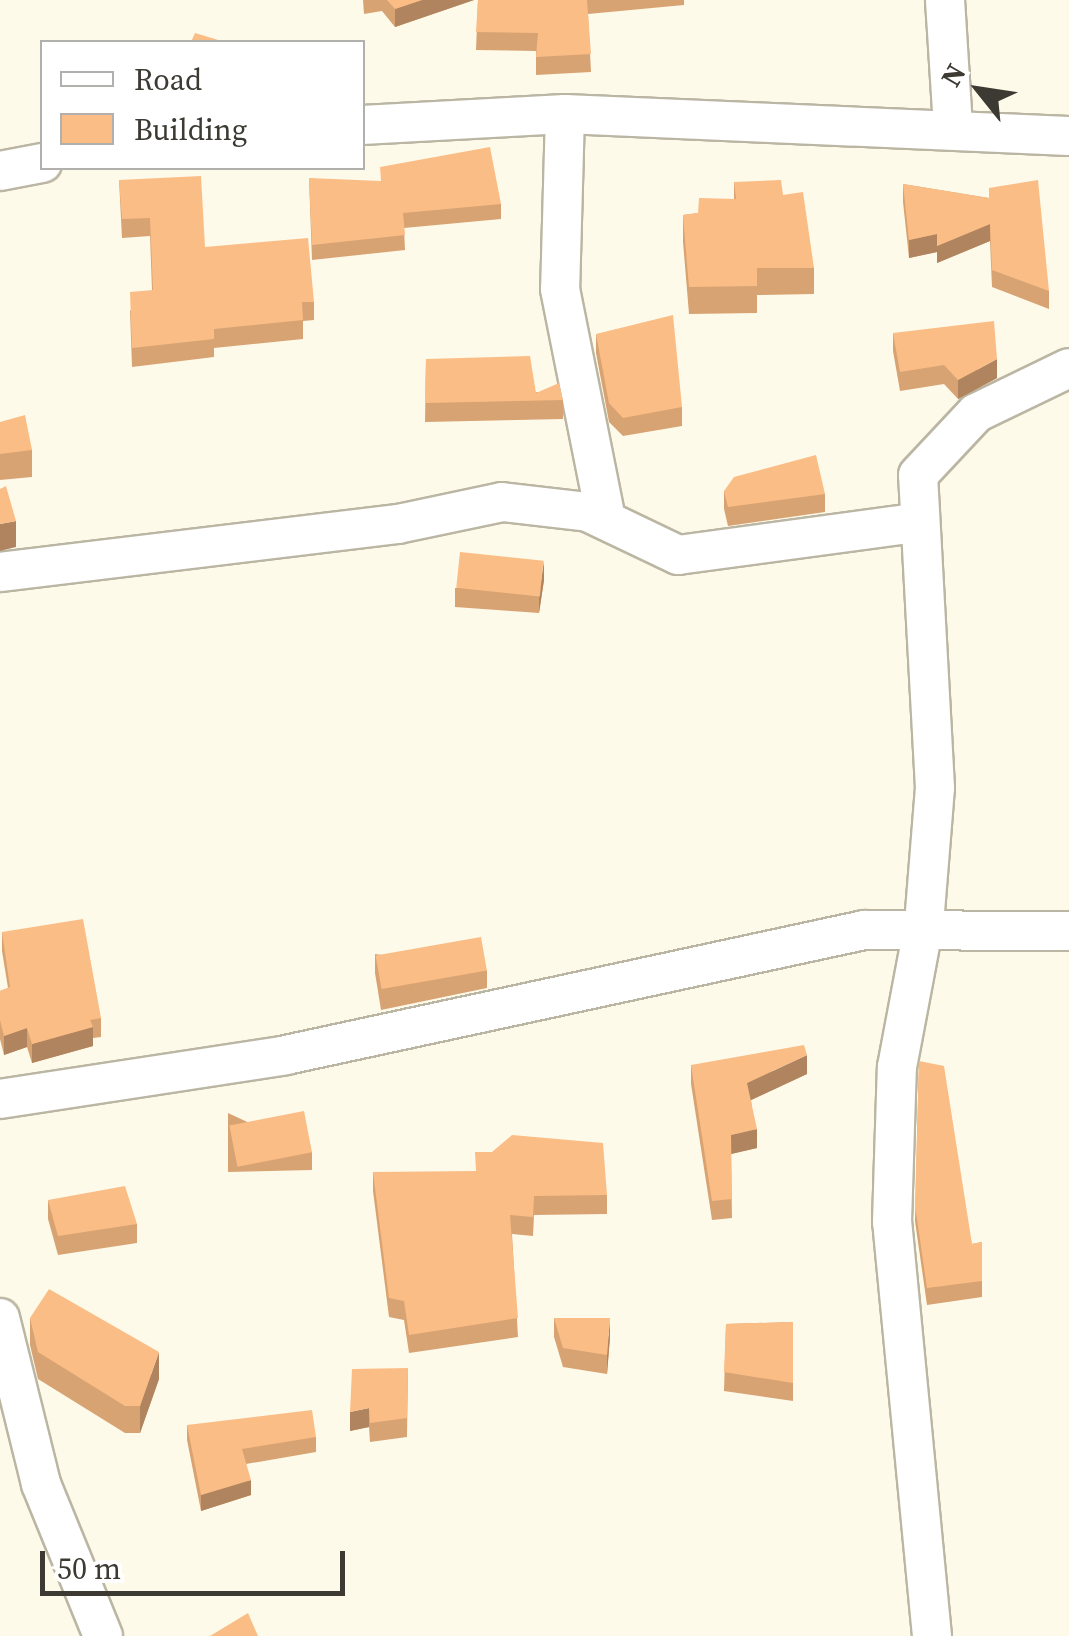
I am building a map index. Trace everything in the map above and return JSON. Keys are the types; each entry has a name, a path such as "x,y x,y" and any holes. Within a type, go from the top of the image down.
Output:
{"street":[{"path":"945,0 952,128"},
{"path":"565,114 560,289 606,520"},
{"path":"365,125 565,114 848,131 952,128 1069,136"},
{"path":"0,171 40,163"},
{"path":"932,1636 892,1222 902,1024 924,924 934,788 916,522 918,475 976,413 1069,368"},
{"path":"0,572 398,524 502,502 606,520 678,554 916,522"},
{"path":"0,1099 286,1054 924,924 1069,931"},
{"path":"0,1318 8,1372 41,1484 102,1636"}],"building":[{"path":"387,0 422,0 395,9"},
{"path":"478,0 587,0 591,54 536,57 538,33 476,32"},
{"path":"195,33 218,40 192,40"},
{"path":"490,147 501,204 403,213 405,235 312,245 309,178 381,181 380,167"},
{"path":"201,176 205,247 308,238 314,302 302,302 303,320 214,329 214,339 132,348 130,292 153,290 150,218 122,219 119,180"},
{"path":"781,180 783,195 803,192 814,268 757,268 757,286 689,287 683,215 698,213 699,198 736,199 734,182"},
{"path":"1038,180 1049,291 992,270 990,224 937,246 937,234 909,240 903,184 989,198 989,188"},
{"path":"673,315 682,407 623,418 609,403 596,334"},
{"path":"994,321 997,359 958,380 944,365 900,372 893,333"},
{"path":"530,356 536,393 559,383 563,400 425,403 426,359"},
{"path":"25,415 32,450 0,454 0,422"},
{"path":"816,455 825,494 728,507 724,491 734,477"},
{"path":"6,486 16,521 0,524 0,489"},
{"path":"460,552 544,561 540,597 456,588"},
{"path":"83,919 101,1018 90,1020 93,1027 32,1044 27,1028 4,1036 0,991 10,987 2,932"},
{"path":"481,937 487,970 382,989 376,956"},
{"path":"804,1045 807,1055 747,1083 757,1129 731,1135 732,1199 712,1201 691,1065"},
{"path":"919,1061 944,1066 972,1244 982,1242 982,1281 927,1288 915,1205"},
{"path":"304,1111 312,1152 237,1167 229,1126"},
{"path":"512,1135 603,1143 607,1195 534,1196 533,1217 510,1215 518,1318 409,1335 404,1301 389,1298 373,1172 476,1171 475,1152 492,1152"},
{"path":"125,1186 137,1224 58,1236 48,1200"},
{"path":"49,1289 159,1352 140,1406 125,1406 38,1352 30,1318"},
{"path":"554,1318 610,1318 607,1355 563,1348"},
{"path":"793,1322 793,1383 724,1372 726,1324"},
{"path":"408,1368 407,1418 370,1423 369,1408 350,1412 352,1369"},
{"path":"312,1410 316,1437 242,1449 251,1480 201,1495 187,1425"},
{"path":"248,1613 258,1636 210,1636"}]}
